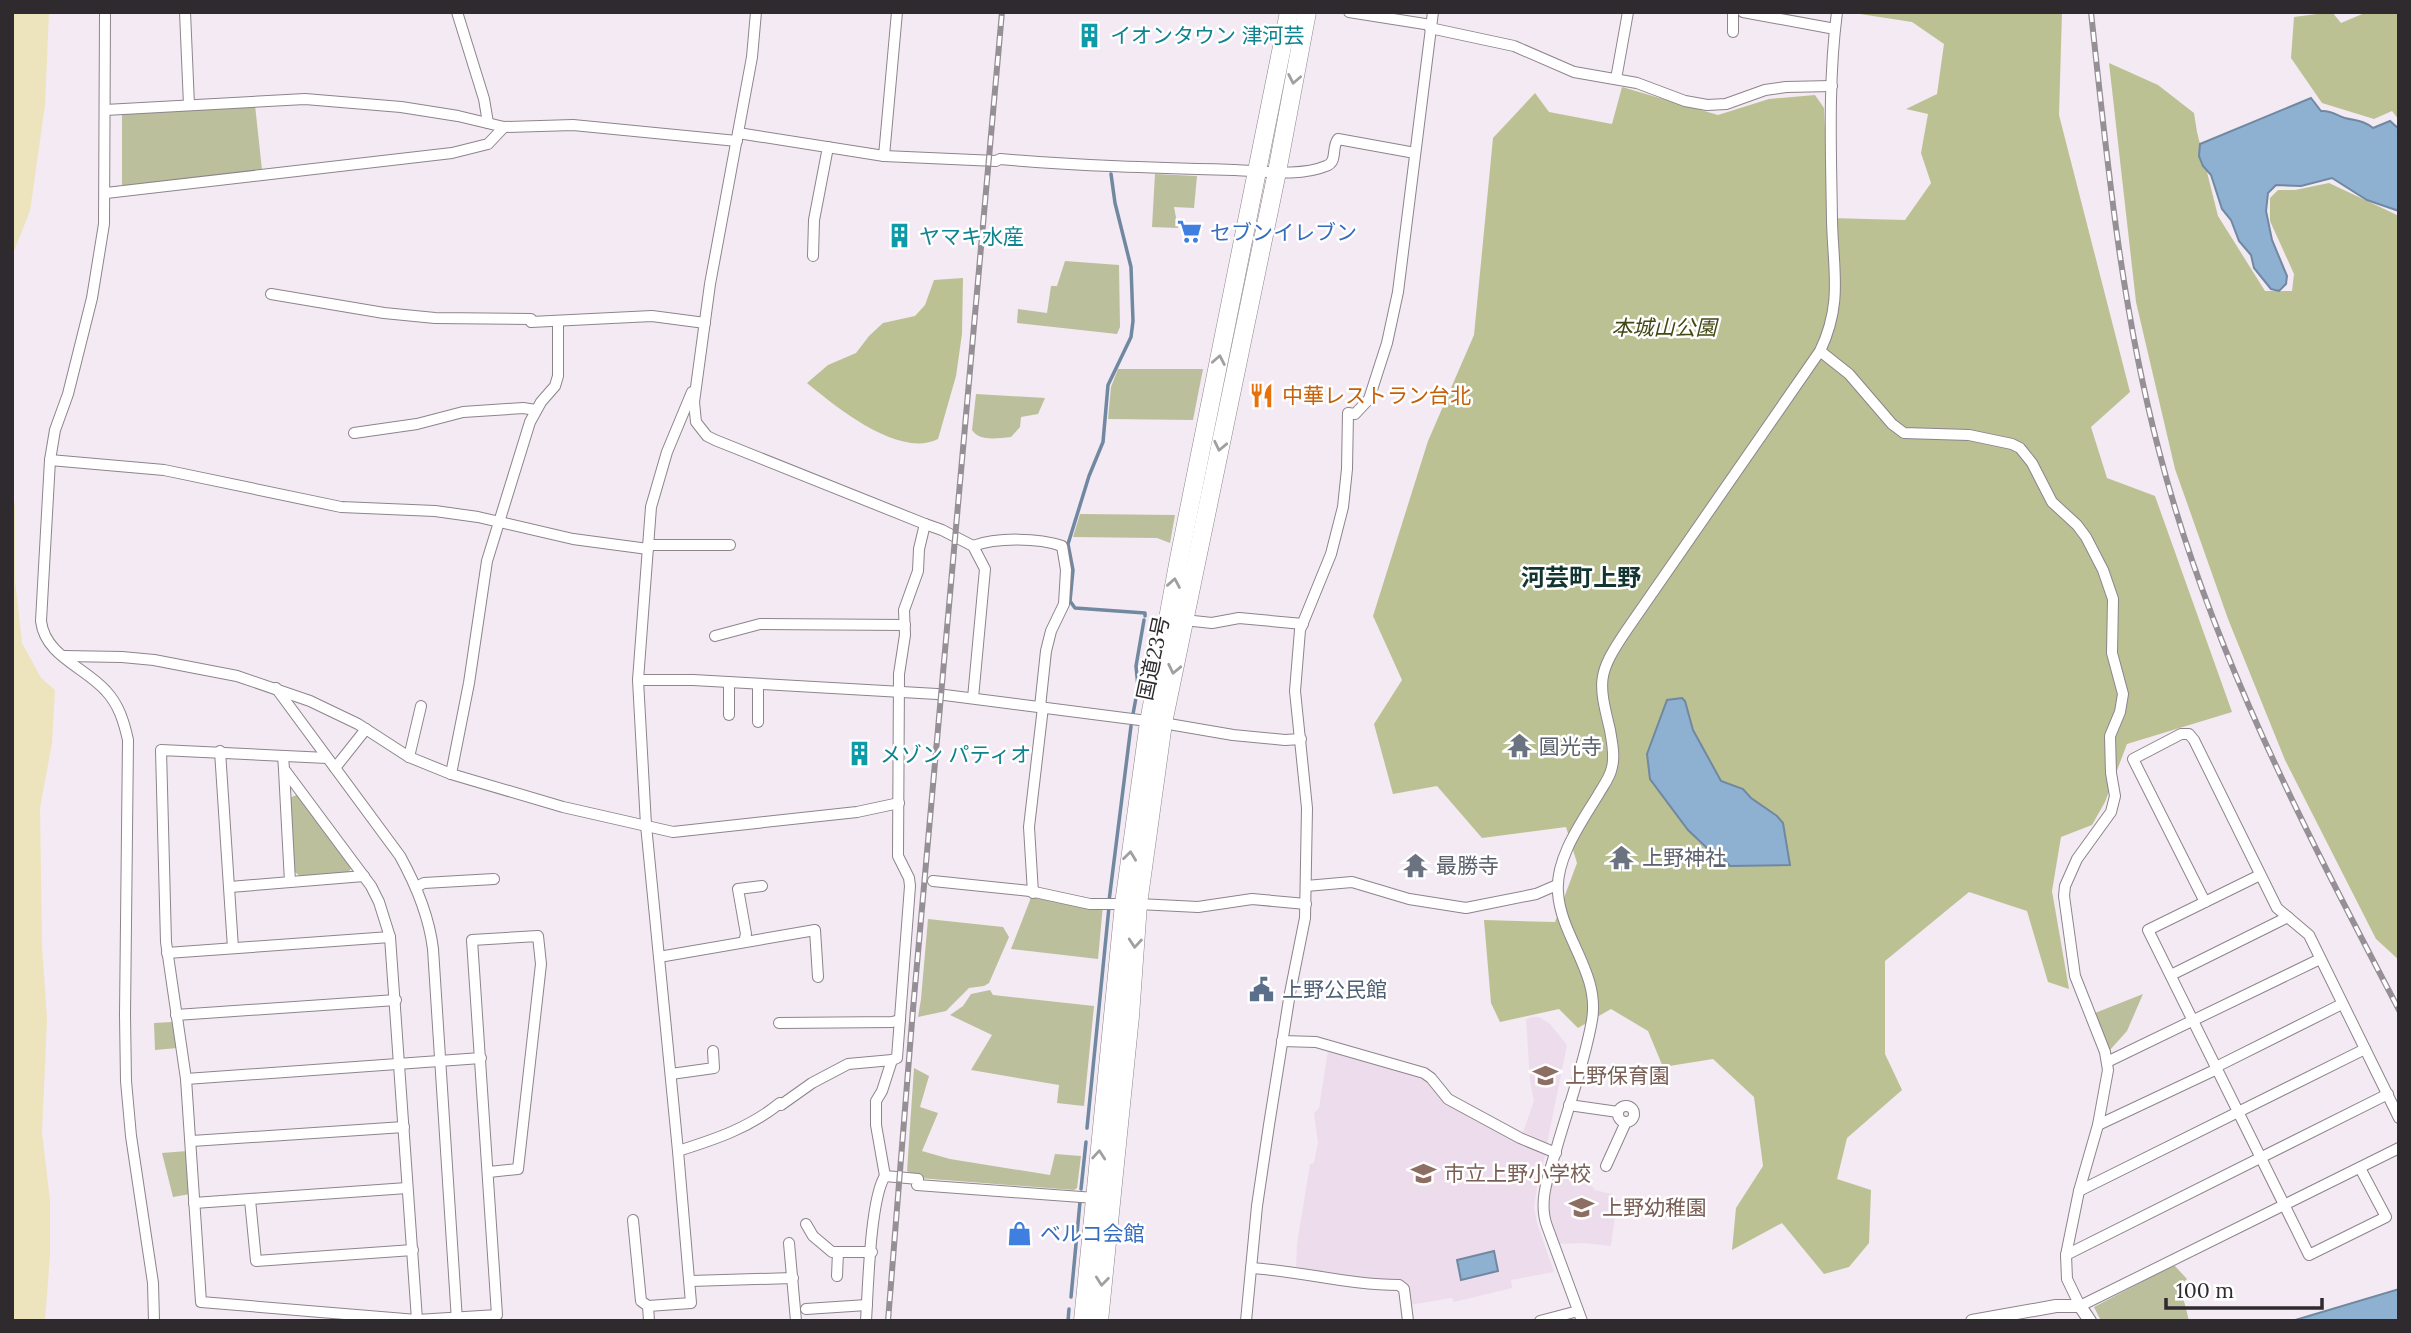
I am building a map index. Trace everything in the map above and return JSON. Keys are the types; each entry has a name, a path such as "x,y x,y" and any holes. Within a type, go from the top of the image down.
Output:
{"highway":[{"name":"国道23号","path":"1083,1321 1095,1198 1131,904 1179,559 1289,12"},
{"name":"国道23号","path":"1156,723 1184,620 1277,172 1307,12"},
{"name":"国道23号","path":"1098,1321 1130,1016 1131,904"}],"street":[{"path":"105,12 104,224 92,298 68,394 55,430 50,460 41,621 49,643 106,691 119,708 128,740 124,1015 126,1082 131,1136 153,1283 154,1321"},
{"path":"185,12 189,105"},
{"path":"457,12 484,99 488,123"},
{"path":"756,12 752,57 718,235 696,383 696,422 707,436 942,530 973,546 1022,540 1045,540 1062,546 1066,564 1064,604 1051,631 1046,652 1028,827 1033,893"},
{"path":"884,156 897,12"},
{"path":"1349,12 1514,46 1568,70 1640,84 1685,100 1713,106 1765,90 1832,86"},
{"path":"1246,1321 1257,1206 1306,904 1307,808 1295,691 1300,630 1331,554 1343,507 1348,414 1355,414 1367,402 1387,343 1398,292 1433,12"},
{"path":"1616,79 1629,12"},
{"path":"1733,12 1733,32"},
{"path":"1744,12 1835,29"},
{"path":"1540,1321 1580,1316 1544,1219 1545,1192 1593,1011 1590,986 1560,911 1557,885 1569,845 1612,769 1613,748 1601,694 1604,666 1820,351 1831,328 1836,295 1832,223 1832,86 1837,12"},
{"path":"105,110 305,99 337,100 447,114 504,127 573,125 737,137 934,160 1000,159 1155,168 1277,172 1328,165 1333,161 1338,139 1415,153"},
{"path":"106,193 452,153 488,144 504,127"},
{"path":"813,256 814,220 828,147"},
{"path":"271,294 384,313 435,318 558,321 652,316 705,323"},
{"path":"451,774 471,672 487,561 530,422 555,386 558,376 558,321"},
{"path":"1820,351 1849,373 1892,424 1904,433 1969,435 2020,448 2032,463 2052,502 2086,537 2111,588 2112,653 2123,694 2120,712 2110,736 2111,774 2115,796 2111,813 2077,859 2065,886 2064,896 2075,976 2107,1062 2108,1078 2079,1191 2066,1255 2067,1279 2090,1321"},
{"path":"633,1220 640,1301 648,1306 691,1303 646,825 638,680 655,487 696,383"},
{"path":"354,433 417,424 463,412 523,408 537,410"},
{"path":"50,460 164,470 341,507 435,511 500,522 572,539 648,547 730,545"},
{"path":"678,1151 716,1139 753,1122 812,1083 848,1064 897,1058 910,886 898,856 898,692 904,610 918,571 919,549 925,524"},
{"path":"973,546 985,569 973,698"},
{"path":"1184,620 1212,623 1239,618 1303,624"},
{"path":"715,636 760,624 905,625"},
{"path":"64,656 154,660 237,676 310,701 366,729 409,757 451,774 563,807 673,832 857,812 899,803"},
{"path":"638,680 729,682 973,698 1253,737 1301,739"},
{"path":"729,682 729,715"},
{"path":"758,684 758,722"},
{"path":"276,688 400,856 416,887 432,936 457,1319"},
{"path":"409,757 421,706"},
{"path":"331,763 366,729"},
{"path":"2205,902 2133,759 2181,734 2189,734 2194,740 2277,908 2309,935 2399,1118"},
{"path":"331,763 220,751 161,750 167,953 187,1079 201,1302 417,1320 497,1315 472,940 538,936 541,964 518,1169 489,1172"},
{"path":"220,751 233,948"},
{"path":"283,756 290,882"},
{"path":"284,769 364,876 379,902 390,937 417,1320"},
{"path":"2260,875 2148,930 2309,1255 2386,1217 2360,1167"},
{"path":"230,887 364,876"},
{"path":"416,887 424,883 494,879"},
{"path":"933,881 1033,893 1090,904 1198,907 1252,899 1306,904"},
{"path":"1306,886 1352,882 1409,899 1466,908 1536,894 1557,885"},
{"path":"744,942 746,934 738,889 762,886"},
{"path":"2171,975 2288,917"},
{"path":"659,957 815,930 818,977"},
{"path":"167,953 390,937"},
{"path":"2107,1062 2320,959"},
{"path":"176,1015 396,1000"},
{"path":"2098,1125 2342,1004"},
{"path":"779,1023 900,1020"},
{"path":"1282,1041 1316,1042 1424,1073 1448,1099 1520,1138 1556,1153"},
{"path":"2079,1191 2365,1049"},
{"path":"671,1074 714,1068 713,1051"},
{"path":"187,1079 481,1058"},
{"path":"866,1321 878,1195 885,1176 876,1125 876,1101 892,1060"},
{"path":"2066,1255 2388,1094"},
{"path":"1569,1105 1618,1112 1619,1119 1634,1117 1606,1166"},
{"path":"191,1141 404,1127"},
{"path":"1972,1321 2056,1306 2080,1306 2399,1148"},
{"path":"885,1176 918,1179 917,1185 1095,1198"},
{"path":"194,1203 407,1188"},
{"path":"250,1199 256,1261 412,1250"},
{"path":"806,1224 818,1241 832,1252 872,1252"},
{"path":"789,1243 796,1321"},
{"path":"837,1276 838,1251"},
{"path":"1251,1268 1289,1270 1352,1283 1399,1284 1405,1289 1408,1321"},
{"path":"690,1282 793,1278"},
{"path":"806,1309 867,1305"},
{"path":"648,1306 649,1321"}],"shaded area":[{"name":"上野保育園","path":"1539,1017 1550,1024 1567,1045 1547,1144 1523,1132 1534,1101 1526,1019"},
{"name":"市立上野小学校","path":"1328,1050 1422,1076 1441,1098 1546,1153 1534,1207 1554,1272 1511,1280 1512,1288 1454,1302 1452,1298 1409,1305 1407,1288 1296,1268 1297,1244 1310,1164 1314,1163 1318,1143 1314,1113 1319,1108"},
{"name":"上野幼稚園","path":"1555,1166 1564,1169 1570,1177 1588,1182 1595,1190 1611,1194 1617,1200 1611,1246 1558,1244 1548,1215 1548,1197"}],"green space":[{"name":"本城山公園","path":"1847,12 2062,12 2059,115 2130,392 2091,427 2107,478 2155,496 2232,712 2127,744 2105,802 2092,825 2061,837 2052,891 2069,989 2048,982 2027,911 1969,892 1885,961 1885,1054 1902,1090 1847,1138 1837,1179 1871,1190 1869,1243 1849,1267 1824,1274 1782,1223 1732,1250 1736,1208 1763,1166 1754,1097 1713,1059 1663,1067 1648,1031 1611,1009 1578,1028 1559,1009 1500,1022 1491,1003 1484,920 1555,922 1577,863 1566,827 1482,838 1437,786 1393,794 1374,724 1402,680 1373,616 1428,441 1474,335 1493,138 1535,93 1549,112 1612,124 1622,87 1718,115 1769,99 1815,95 1824,108 1829,218 1905,220 1931,183 1921,153 1928,114 1906,109 1937,94 1944,44 1912,22"},
{"path":"2332,12 2341,23 2367,12 2399,12 2399,120 2392,111 2374,119 2322,103 2291,58 2294,17"},
{"path":"2109,63 2158,85 2194,113 2218,216 2265,291 2292,291 2294,274 2270,221 2270,198 2278,190 2295,190 2329,183 2399,216 2399,960 2376,939 2285,760 2228,619 2175,469 2136,302"},
{"path":"255,105 262,170 122,186 122,114"},
{"path":"1155,174 1197,176 1194,208 1174,207 1178,228 1152,227"},
{"path":"1065,261 1119,265 1120,327 1117,334 1017,323 1018,309 1047,313 1051,286 1057,286"},
{"path":"963,278 962,334 956,376 938,439 922,443 905,442 887,436 850,416 807,383 828,365 856,353 883,323 915,316 925,305 934,280"},
{"path":"1118,369 1203,369 1193,420 1108,419 1111,387"},
{"path":"976,394 1045,398 1038,414 1021,417 1020,427 1011,437 989,438 979,436 972,430"},
{"path":"1080,514 1175,515 1170,543 1157,538 1073,537"},
{"path":"299,794 352,867 348,873 301,877 295,872 289,798"},
{"path":"1032,895 1103,905 1098,959 1011,949"},
{"path":"928,919 1003,927 1009,937 989,983 969,988 946,1011 918,1017 921,999"},
{"path":"990,990 993,995 1094,1006 1084,1106 1057,1103 1059,1085 971,1070 992,1035 950,1015 963,1006 971,994"},
{"path":"2143,994 2127,1031 2109,1051 2095,1013"},
{"path":"172,1022 177,1048 155,1050 154,1023"},
{"path":"914,1068 929,1076 920,1107 938,1113 922,1151 950,1159 1050,1175 1055,1154 1081,1156 1077,1188 1074,1190 919,1178 907,1171"},
{"path":"187,1151 190,1194 173,1197 162,1153"},
{"path":"2174,1265 2187,1279 2180,1285 2189,1321 2101,1321 2094,1307"}],"sand":[{"path":"12,12 49,12 45,105 30,211 12,256"},
{"path":"12,494 15,505 15,580 22,643 41,678 55,690 52,743 40,808 42,946 47,1019 42,1133 50,1200 50,1255 45,1321 12,1321"}],"water":[{"path":"2311,98 2321,111 2363,122 2373,128 2390,121 2399,129 2399,211 2367,200 2332,178 2301,186 2276,185 2268,193 2266,211 2272,240 2287,276 2286,284 2279,291 2271,289 2254,268 2251,255 2239,241 2231,220 2222,209 2211,175 2203,166 2199,156 2200,144"},
{"path":"1682,698 1693,730 1721,781 1743,789 1783,823 1790,865 1730,866 1688,830 1650,779 1647,754 1667,700"},
{"path":"1494,1251 1498,1271 1461,1280 1457,1260"},
{"path":"2399,1289 2399,1321 2292,1321"}],"waterway":[{"path":"1111,174 1115,203 1131,267 1133,321 1131,337 1108,385 1103,442 1089,476 1068,544 1073,570 1070,601 1075,608 1145,613 1145,616"},
{"path":"1133,714 1138,687 1136,666 1144,620"},
{"path":"1109,901 1131,726"},
{"path":"1087,1128 1109,907"},
{"path":"1081,1189 1086,1142"},
{"path":"1071,1297 1080,1202"},
{"path":"1068,1321 1069,1309"}],"railway":[{"path":"888,1321 913,1009 1002,12"},
{"path":"2091,12 2125,288 2146,397 2180,524 2205,597 2263,737 2329,875 2399,1010"}],"place":[{"name":"イオンタウン 津河芸","path":"1090,35"},
{"name":"セブンイレブン","path":"1190,232"},
{"name":"ヤマキ水産","path":"899,236"},
{"name":"中華レストラン台北","path":"1262,395"},
{"name":"圓光寺","path":"1519,746"},
{"name":"メゾン パティオ","path":"860,754"},
{"name":"上野神社","path":"1622,857"},
{"name":"最勝寺","path":"1416,865"},
{"name":"上野公民館","path":"1262,989"},
{"name":"上野保育園","path":"1545,1075"},
{"name":"市立上野小学校","path":"1424,1173"},
{"name":"上野幼稚園","path":"1582,1207"},
{"name":"ベルコ会館","path":"1020,1233"}],"district":[{"name":"河芸町上野","path":"1581,577"}]}
